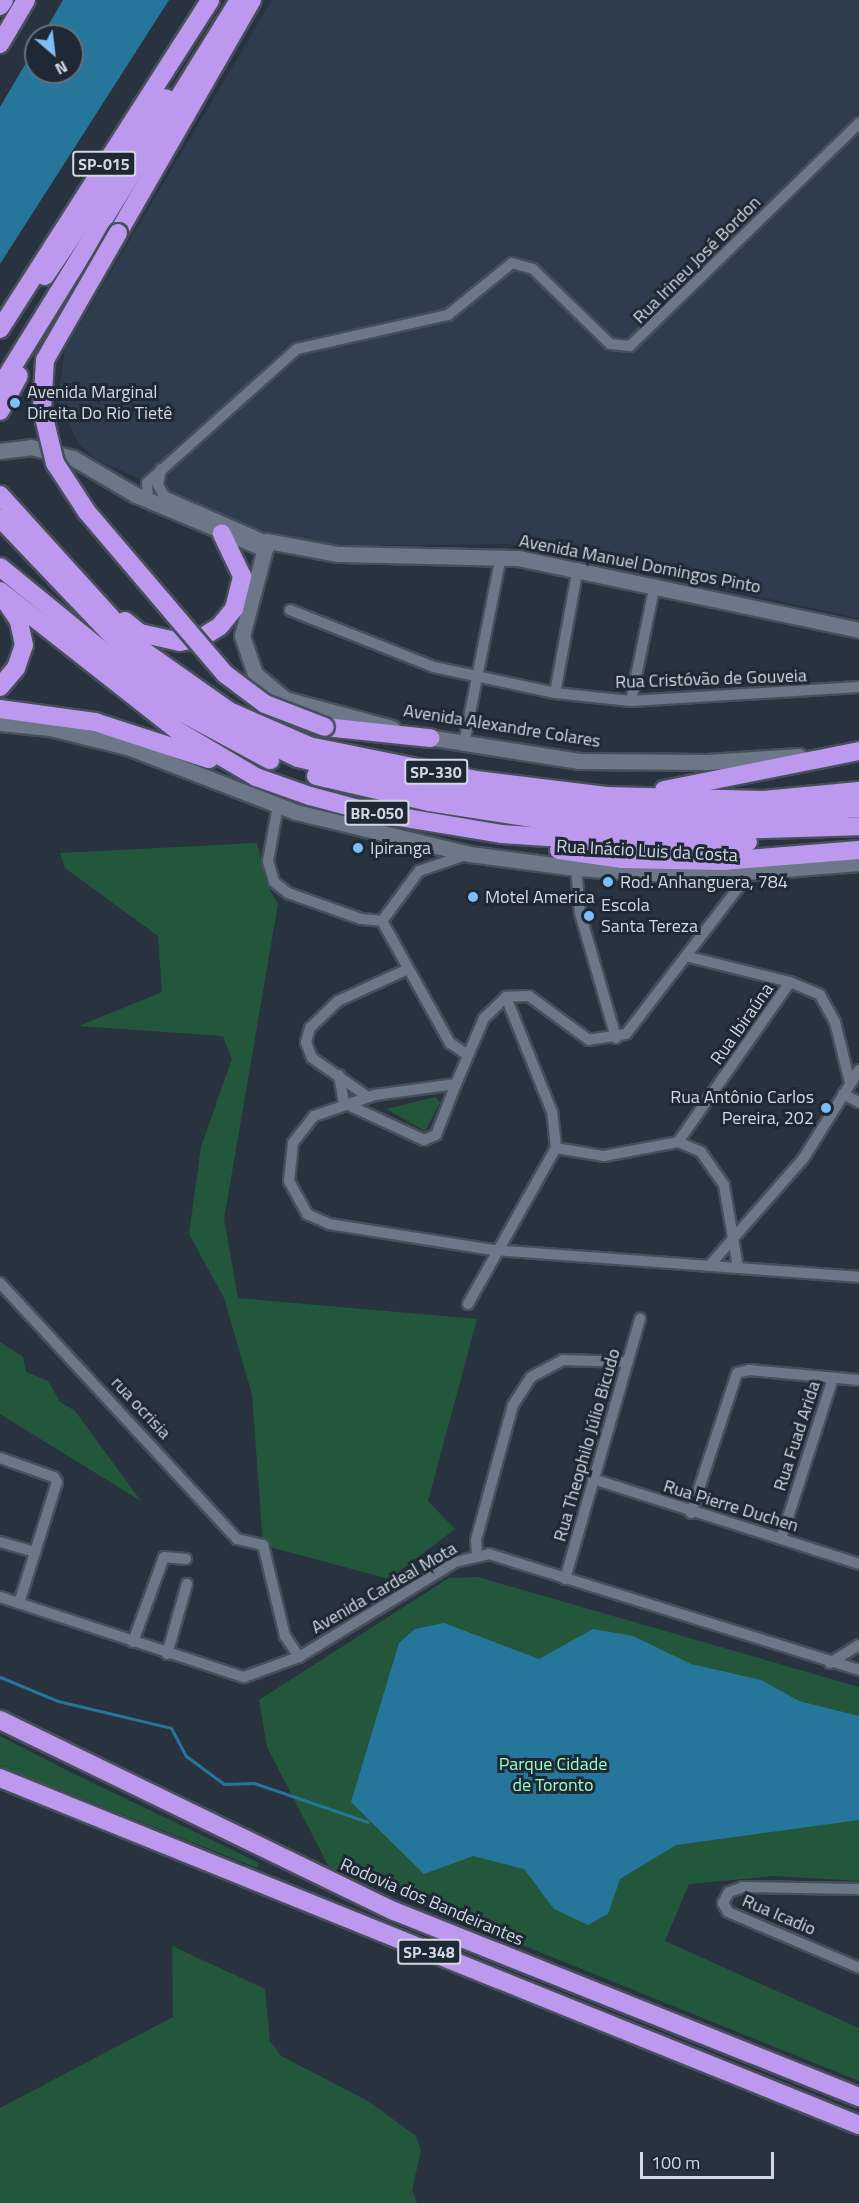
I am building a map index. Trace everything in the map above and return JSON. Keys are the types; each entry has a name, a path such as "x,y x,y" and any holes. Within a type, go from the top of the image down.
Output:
{"highway":[{"path":"0,6 4,0"},
{"path":"0,44 26,0"},
{"name":"SP-015","path":"0,329 210,0"},
{"path":"0,387 238,0"},
{"path":"252,0 45,360 42,409 55,463 87,512 225,674 265,704 325,727 430,738"},
{"path":"0,338 191,60 226,21"},
{"path":"0,411 59,290"},
{"name":"SP-330","path":"0,495 137,646 181,681 270,731 368,760 606,796 763,800 859,791"},
{"path":"0,518 134,670 209,715 267,746 385,779 549,806 651,815 742,816 859,807"},
{"path":"82,587 141,633 180,642 201,638 220,626 240,593 239,563 222,534"},
{"path":"0,567 215,735 258,756 407,798 569,824 660,831 859,826"},
{"path":"0,592 19,621 24,645 16,668 0,687"},
{"path":"0,592 118,687 256,777"},
{"path":"0,709 60,714 132,732 256,777"},
{"path":"606,796 694,787 859,750"},
{"name":"BR-050","path":"256,777 370,812 501,834 723,844 859,832"},
{"path":"501,834 530,846 622,858 723,861 859,850"},
{"name":"Rodovia dos Bandeirantes","path":"0,1720 394,1911 859,2097"},
{"name":"SP-348","path":"0,1778 859,2125"}],"main road":[{"path":"0,451 31,447 57,452 148,500 222,534 266,545"},
{"name":"Avenida Manuel Domingos Pinto","path":"266,545 337,554 501,556 578,568 859,630"},
{"name":"Avenida Alexandre Colares","path":"266,545 242,636 255,674 285,699 430,738 579,761 646,763 859,750"},
{"name":"Rua Inácio Luis da Costa","path":"0,723 50,729 130,748 278,805 470,854 576,868 748,875 859,863"}],"street":[{"name":"Rua Irineu José Bordon","path":"161,469 297,349 448,315 518,262 533,269 610,344 630,346 859,123"},
{"path":"148,500 147,483 161,469"},
{"name":"Avenida Manuel Domingos Pinto","path":"161,469 158,485 164,496 266,545"},
{"path":"464,743 501,556"},
{"path":"555,693 578,568"},
{"path":"631,701 655,584"},
{"name":"Rua Cristóvão de Gouveia","path":"290,610 339,633 476,680 555,693 631,701 859,687"},
{"path":"278,805 268,861 277,886 361,919 382,921 450,1043 465,1053"},
{"name":"Rua Inácio Luis da Costa","path":"382,921 419,871 470,854"},
{"path":"576,868 580,913 616,1038"},
{"path":"344,1103 378,1116 416,1138 431,1139 456,1084 465,1053 489,1011 506,998 529,996 589,1040 616,1038 636,1023 689,957 748,875"},
{"path":"689,957 790,982 814,991 830,1008 850,1083"},
{"path":"378,1116 372,1096 312,1058 306,1042 310,1028 338,1001 408,969"},
{"name":"Rua Ibiraúna","path":"678,1142 790,982"},
{"path":"468,1304 556,1148 552,1112 506,998"},
{"path":"710,1266 733,1235 803,1159 859,1070"},
{"path":"339,1075 344,1103"},
{"path":"456,1084 372,1096 344,1103 314,1116 293,1143 289,1180 307,1214 328,1224 500,1250 859,1277"},
{"path":"843,1094 859,1102"},
{"path":"556,1148 604,1156 678,1142 714,1164 724,1185 738,1268"},
{"name":"rua ocrisia","path":"0,1283 237,1539 263,1545 285,1636 299,1657"},
{"name":"Rua Theophilo Júlio Bicudo","path":"565,1579 639,1319"},
{"path":"477,1554 476,1539 513,1405 526,1382 563,1360 628,1362"},
{"path":"692,1513 729,1386 737,1373 749,1370 859,1380"},
{"name":"Rua Fuad Arida","path":"781,1539 833,1378"},
{"path":"0,1458 54,1477 56,1486 19,1603"},
{"name":"Rua Pierre Duchen","path":"593,1479 692,1513 859,1564"},
{"path":"0,1542 36,1552"},
{"name":"Avenida Cardeal Mota","path":"0,1597 167,1654 244,1677 299,1657 477,1554 505,1557 565,1579 830,1663 859,1670"},
{"path":"133,1642 164,1557 186,1559"},
{"path":"167,1654 187,1584"},
{"path":"830,1663 859,1645"},
{"name":"Rua Icadio","path":"859,1889 743,1887 729,1892 723,1903 728,1912 859,1968"}],"shaded area":[{"path":"272,0 859,0 859,618 509,544 322,546 270,536 97,460 78,443 58,401 65,349"}],"green space":[{"path":"257,843 267,885 278,904 224,1219 238,1298 477,1319 428,1501 455,1529 389,1579 263,1545 252,1394 224,1298 189,1234 201,1147 232,1059 223,1036 79,1026 162,992 158,936 65,868 60,853"},
{"path":"436,1097 440,1103 425,1131 386,1109"},
{"path":"0,1342 23,1357 26,1372 48,1381 60,1402 75,1411 141,1501 0,1414"},
{"name":"Parque Cidade de Toronto","path":"478,1577 859,1687 859,1881 774,1876 689,1884 665,1941 859,2028 859,2081 329,1867 267,1747 259,1700 449,1578"},
{"path":"0,1736 259,1863 257,1868 0,1766"},
{"path":"172,1946 265,1989 270,2041 281,2056 368,2101 416,2136 421,2150 412,2190 417,2203 0,2203 0,2108 173,2017"}],"water":[{"path":"63,0 169,0 0,264 0,107 24,66 24,84 84,84 84,24 49,24"},
{"name":"Parque Cidade de Toronto","path":"444,1623 539,1659 593,1629 633,1636 691,1664 761,1680 799,1701 859,1716 859,1820 676,1845 620,1879 608,1914 588,1925 554,1909 524,1869 473,1856 424,1874 351,1802 399,1643 415,1629"}],"waterway":[{"path":"0,1677 58,1701 171,1728 186,1756 224,1784 254,1783 368,1822"}],"place":[{"name":"Avenida Marginal Direita Do Rio Tietê","path":"15,403"},
{"name":"Ipiranga","path":"358,848"},
{"name":"Rod. Anhanguera, 784","path":"608,882"},
{"name":"Motel America","path":"473,897"},
{"name":"Escola Santa Tereza","path":"589,916"},
{"name":"Rua Antônio Carlos Pereira, 202","path":"826,1108"}]}
